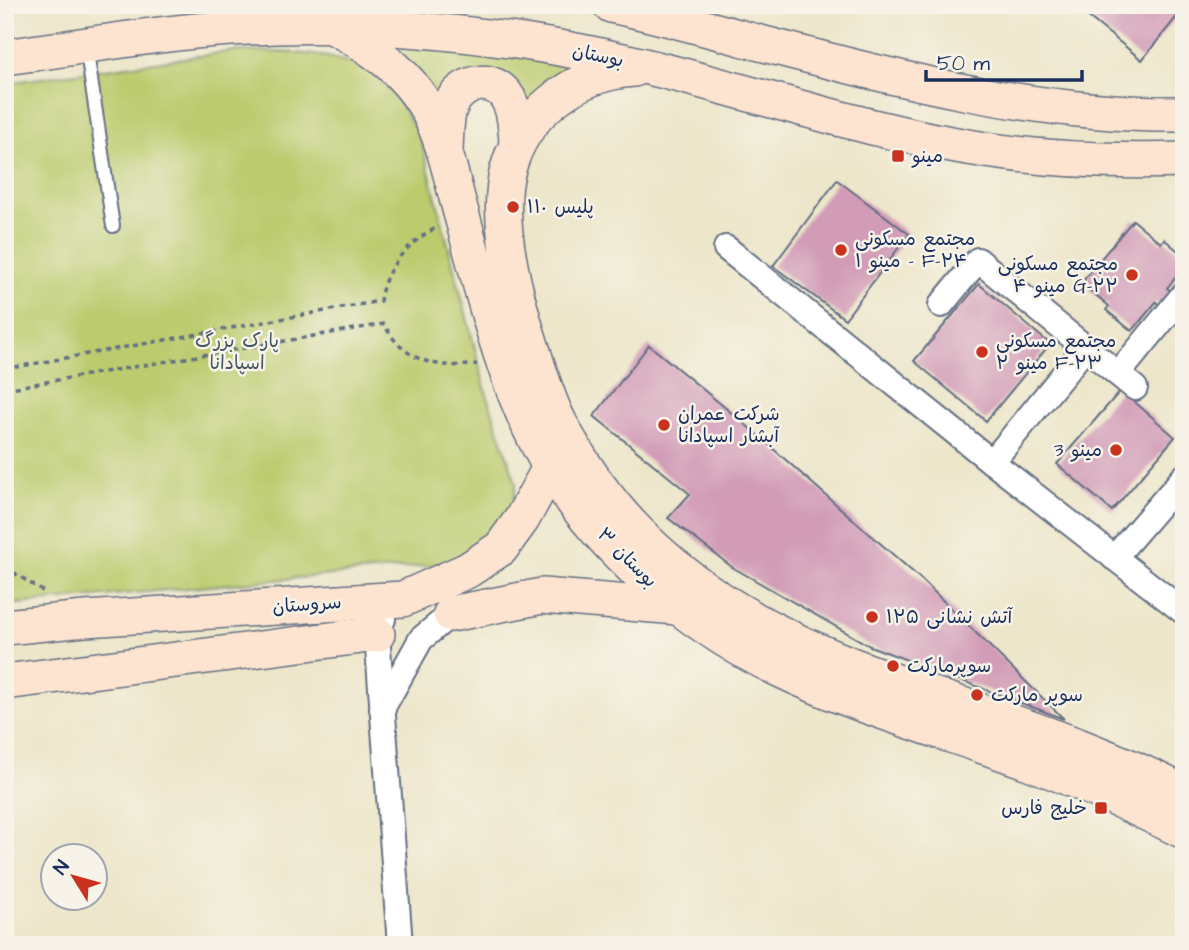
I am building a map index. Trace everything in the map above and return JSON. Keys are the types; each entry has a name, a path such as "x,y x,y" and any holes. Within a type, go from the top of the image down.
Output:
{"street":[{"path":"611,5 875,73 979,96 1089,111 1184,114"},
{"name":"بوستان","path":"5,57 229,28 334,27 475,34 649,68 866,124 984,150 1084,160 1184,160"},
{"name":"بوستان ۳","path":"334,27 381,55 400,72 429,112 445,153 505,360 529,426 576,506 638,573 678,607 726,639 781,670 1032,763 1184,831"},
{"name":"بوستان ۳","path":"649,68 620,70 574,86 552,101 531,122 517,143 507,172 506,236 534,354 558,420 608,498 670,564 740,612 828,657 1057,740 1184,793"},
{"path":"445,153 450,107 460,91 475,83 489,82 503,91 511,105 517,143"},
{"path":"726,248 992,462 1184,611"},
{"path":"941,304 978,260 1126,381 1184,294"},
{"path":"992,462 1086,347"},
{"name":"سروستان","path":"5,627 85,619 403,599 468,570 501,548 522,519 551,466"},
{"path":"1114,558 1184,477"},
{"path":"382,710 421,639 451,614 542,596 678,607"},
{"path":"400,945 377,634 385,614 403,599"},
{"name":"سروستان","path":"5,682 377,634"}],"lane":[{"path":"86,46 113,226"}],"path":[{"path":"5,369 380,301 382,285 397,260 421,236 462,216"},
{"path":"5,389 384,324 393,341 406,353 432,364 453,366 505,360"},
{"path":"5,566 51,596"}],"green space":[{"path":"380,38 594,61 527,111 523,97 441,101"},
{"name":"پارک بزرگ اسپادانا","path":"234,51 308,54 346,61 362,68 376,76 389,89 420,137 487,395 516,483 513,508 473,556 438,565 5,605 5,83"}],"building":[{"path":"1083,5 1184,5 1184,8 1142,60 1080,10"},
{"name":"مجتمع مسکونی مینو ۱ - F-۲۴","path":"837,180 909,234 845,319 773,266"},
{"name":"مجتمع مسکونی مینو ۴ G-۲۲","path":"1133,220 1161,243 1164,239 1184,256 1184,268 1167,288 1174,294 1163,308 1156,302 1132,331 1106,310 1109,306 1081,283"},
{"name":"مجتمع مسکونی مینو ۲ F-۲۳","path":"979,284 1050,344 986,421 914,361"},
{"path":"649,345 745,424 923,581 1064,719 870,646 732,567 668,518 690,494 594,416"},
{"name":"مینو 3","path":"1121,390 1175,437 1112,511 1057,464"}],"place":[{"name":"مینو","path":"898,156"},
{"name":"پلیس ۱۱۰","path":"513,207"},
{"name":"مجتمع مسکونی مینو ۱ - F-۲۴","path":"841,250"},
{"name":"مجتمع مسکونی مینو ۴ G-۲۲","path":"1132,275"},
{"name":"مجتمع مسکونی مینو ۲ F-۲۳","path":"982,352"},
{"name":"شرکت عمران آبشار اسپادانا","path":"664,425"},
{"name":"مینو 3","path":"1116,450"},
{"name":"آتش نشانی ۱۲۵","path":"872,617"},
{"name":"سوپرمارکت","path":"893,666"},
{"name":"سوپر مارکت","path":"977,695"},
{"name":"خلیج فارس","path":"1101,808"}]}
